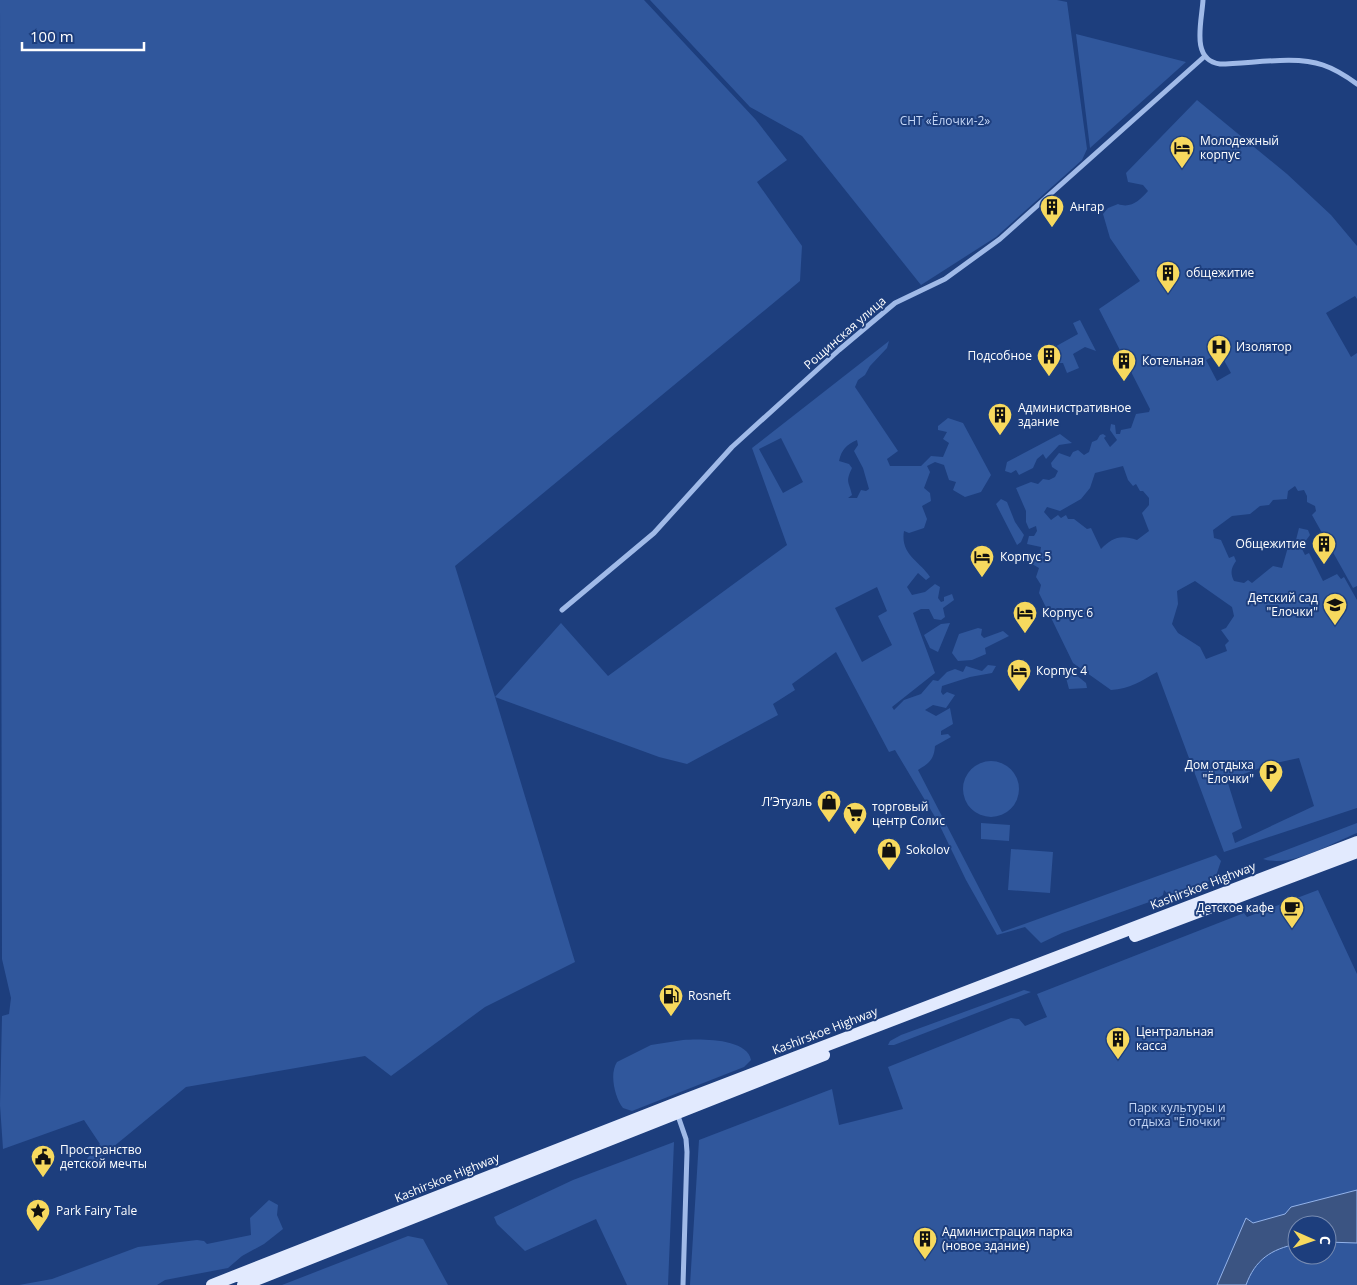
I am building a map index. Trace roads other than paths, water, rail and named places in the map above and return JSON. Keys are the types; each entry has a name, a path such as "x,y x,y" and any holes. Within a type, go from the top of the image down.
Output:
{"main road":[{"name":"Kashirskoe Highway","path":"675,1108 1357,842"},
{"name":"Kashirskoe Highway","path":"675,1108 1357,852"},
{"path":"212,1285 675,1108"},
{"path":"243,1285 675,1108"}],"street":[{"path":"1203,0 1200,46 1205,56 1212,62 1220,64 1291,61 1317,63 1334,70 1357,84"},
{"name":"Рощинская улица","path":"562,610 654,533 732,447 839,350 895,303 945,279 1000,239 1205,56"},
{"path":"675,1108 684,1132 687,1152 683,1285"}],"place":[{"name":"Молодежный корпус","path":"1182,169"},
{"name":"Ангар","path":"1052,228"},
{"name":"общежитие","path":"1168,294"},
{"name":"Изолятор","path":"1219,368"},
{"name":"Подсобное","path":"1049,377"},
{"name":"Котельная","path":"1124,382"},
{"name":"Административное здание","path":"1000,436"},
{"name":"Общежитие","path":"1324,565"},
{"name":"Корпус 5","path":"982,578"},
{"name":"Детский сад \"Елочки\"","path":"1335,626"},
{"name":"Корпус 6","path":"1025,634"},
{"name":"Корпус 4","path":"1019,692"},
{"name":"Дом отдыха \"Ёлочки\"","path":"1271,793"},
{"name":"Л’Этуаль","path":"829,823"},
{"name":"торговый центр Солис","path":"855,835"},
{"name":"Sokolov","path":"889,871"},
{"name":"Детское кафе","path":"1292,929"},
{"name":"Rosneft","path":"671,1017"},
{"name":"Центральная касса","path":"1118,1060"},
{"name":"Пространство детской мечты","path":"43,1178"},
{"name":"Park Fairy Tale","path":"38,1232"},
{"name":"Администрация парка (новое здание)","path":"925,1260"}],"park label":[{"name":"СНТ «Ёлочки-2»","path":"945,121"},
{"name":"Парк культуры и отдыха \"Ёлочки\"","path":"1177,1115"}]}
